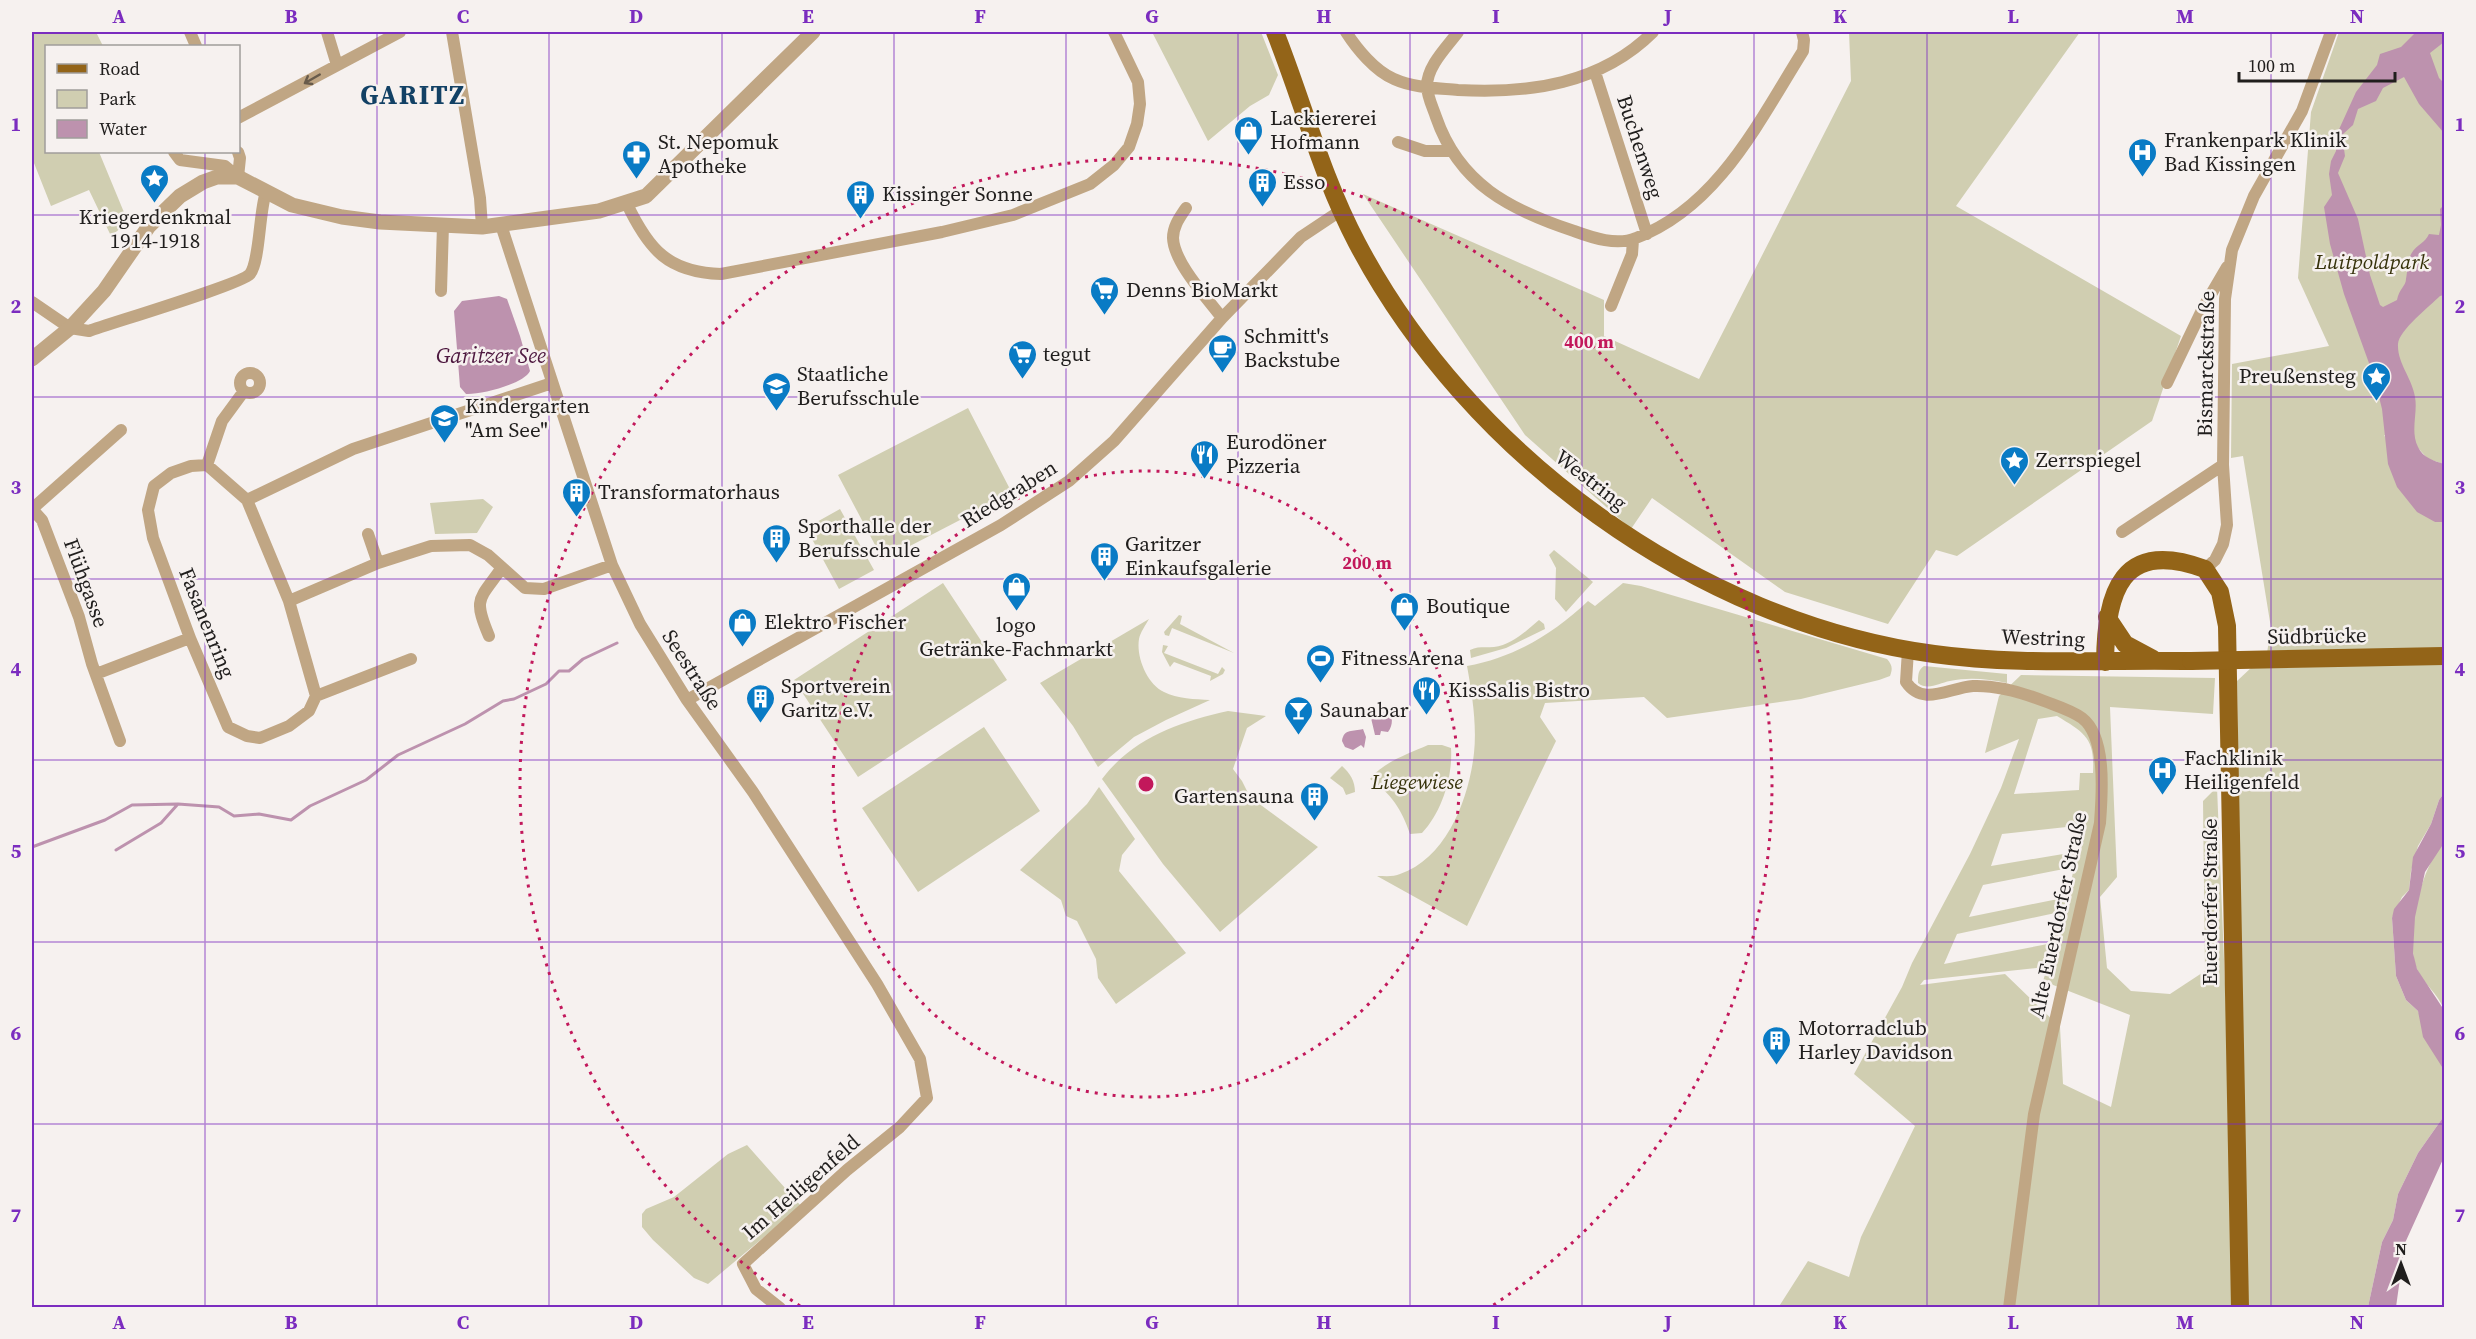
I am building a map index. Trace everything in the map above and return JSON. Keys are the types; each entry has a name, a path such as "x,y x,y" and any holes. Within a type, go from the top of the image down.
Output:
{"main road":[{"name":"Westring","path":"1275,32 1315,148 1340,211 1374,275 1435,362 1503,436 1562,487 1637,544 1740,598 1778,615 1873,644 1972,658 2105,662 2158,661"},
{"path":"2105,662 2108,617 2115,590 2127,574 2139,566 2170,559 2205,569"},
{"name":"Euerdorfer Straße","path":"2205,569 2220,592 2228,638 2240,1308"},
{"path":"2108,617 2125,644 2158,661"},
{"name":"Südbrücke","path":"2158,661 2445,656"}],"street":[{"path":"327,32 337,65"},
{"path":"240,117 400,32"},
{"path":"452,32 480,198 482,226"},
{"path":"175,153 180,160 225,165 238,177 292,205 342,217 482,226 599,212 646,196 813,32"},
{"path":"627,204 637,225 653,248 676,266 700,274 721,274 909,239 1013,215 1089,184 1114,165 1129,147 1137,124 1140,104 1138,82 1113,32"},
{"path":"1346,32 1379,70 1395,80 1427,88 1496,92 1547,86 1595,72 1622,57 1653,32"},
{"path":"1458,32 1432,69 1427,88 1451,151 1481,184 1520,211 1580,233 1611,241 1633,240 1674,219 1720,178 1746,143 1803,51 1802,32"},
{"name":"Bismarckstraße","path":"2205,569 2215,560 2226,534 2223,465 2225,299 2232,250 2254,196 2302,111 2331,32"},
{"name":"Buchenweg","path":"1595,72 1647,234"},
{"path":"1398,142 1425,151 1451,151"},
{"path":"238,153 238,177"},
{"path":"32,359 70,328 104,291 149,226 180,196 203,182 217,177 238,177"},
{"path":"32,302 70,328 89,331 221,288 250,275 254,264 261,207 266,192"},
{"path":"1186,208 1176,222 1173,237 1176,253 1222,318"},
{"name":"Riedgraben","path":"687,700 1002,525 1069,481 1113,441 1222,318 1306,233 1340,211"},
{"path":"441,291 443,225"},
{"name":"Seestraße","path":"501,225 612,565 640,624 687,700 753,792 877,984 920,1059 927,1098"},
{"path":"1611,306 1632,254 1633,240"},
{"name":"Bismarckstraße","path":"2167,383 2208,298 2229,264"},
{"path":"247,500 353,449 552,383"},
{"path":"244,391 222,421 207,465 247,500 289,602 316,696 411,659"},
{"name":"Flühgasse","path":"120,741 79,617 42,520 32,509 121,430"},
{"name":"Fasanenring","path":"207,465 191,466 171,473 154,486 148,510 153,538 190,638 228,727 260,738 289,726 309,711 316,696"},
{"name":"Bismarckstraße","path":"2122,531 2223,465"},
{"path":"368,534 378,563"},
{"path":"289,602 378,563 431,546 470,545 488,555 525,588 544,589 612,565"},
{"path":"489,636 479,612 480,600 501,569"},
{"path":"96,674 190,638"},
{"name":"Alte Euerdorfer Straße","path":"1908,650 1906,682 1915,693 1931,696 1971,686 2019,691 2084,719 2094,736 2101,764 2102,795 2097,842 2034,1114 2009,1308"},
{"name":"Im Heiligenfeld","path":"780,1308 756,1290 743,1264 847,1170 900,1127 927,1098"}],"green space":[{"path":"32,32 96,32 102,45 45,45 45,153 99,153 128,222 111,236 89,190 51,206 32,158"},
{"path":"1152,32 1261,32 1278,75 1269,95 1250,106 1208,141"},
{"path":"1849,32 2080,32 1956,206 2181,336 2152,421 1957,556 1936,550 1888,624 1785,592 1652,498 1631,529 1525,435 1363,194 1604,300 1604,336 1699,379 1851,81"},
{"name":"Luitpoldpark","path":"2339,32 2444,32 2444,464 2428,459 2418,448 2384,435 2435,522 2444,522 2444,793 2439,800 2431,824 2418,846 2411,871 2409,890 2402,897 2392,918 2396,976 2406,1000 2418,1011 2444,1070 2444,1116 2418,1153 2398,1194 2393,1220 2382,1242 2368,1307 2246,1307 2237,681 2267,653 2271,628 2243,456 2231,458 2232,364 2329,346 2298,278 2311,112"},
{"path":"968,408 1012,493 883,560 838,475"},
{"path":"483,499 493,507 477,533 435,534 430,503"},
{"path":"840,509 874,570 839,589 806,528"},
{"path":"1554,550 1593,582 1566,612 1555,599 1556,568 1549,555"},
{"path":"943,583 1007,680 858,777 794,680"},
{"path":"1623,583 1641,586 1887,659 1892,671 1890,676 1879,680 1801,699 1667,718 1644,697 1545,703 1540,717 1556,741 1467,926 1377,876 1398,875 1431,855 1443,841 1461,807 1467,789 1475,742 1474,709 1467,666 1517,650 1547,634 1588,601 1595,606"},
{"path":"1179,615 1182,616 1180,624 1234,653 1172,628 1169,636 1165,635 1164,632"},
{"path":"1149,619 1139,639 1139,654 1152,683 1164,692 1175,696 1210,700 1134,737 1098,767 1073,726 1040,683"},
{"path":"1539,620 1544,624 1545,629 1506,648 1471,658 1470,650 1501,646 1518,637"},
{"path":"1163,645 1168,646 1164,653 1218,674 1222,667 1225,670 1223,674 1210,681 1211,676 1174,662 1170,667 1162,652"},
{"path":"1924,666 2007,674 2007,683 1964,679 1926,686 1918,683 1919,673"},
{"path":"2021,675 2215,678 2213,714 2110,707 2117,877 2100,897 2107,968 2131,991 2170,994 2205,971 2203,801 2217,787 2226,1009 2232,1307 1778,1308 1808,1261 1849,1277 1861,1237 1915,1126 1854,1074 1902,987 2001,788 2019,739 1985,753 1999,696","holes":["2057,716 2081,732 2090,744 2093,773 2080,773 2079,790 2014,794 2038,719","2085,825 2081,851 1991,866 2002,834","2074,867 2068,897 1969,917 1983,885","2060,912 2053,943 1944,964 1957,934","2059,930 2043,981 2130,1015 2111,1107 2063,1084 2060,1027 2005,974 1920,985 1924,980 2045,967"]},
{"path":"1228,711 1266,716 1247,728 1233,769 1250,797 1318,847 1220,932 1163,864 1102,779 1114,765 1143,742 1192,720"},
{"path":"984,727 1040,811 918,892 862,808"},
{"name":"Liegewiese","path":"1428,745 1442,745 1451,748 1448,782 1445,793 1429,824 1422,833 1410,834 1395,803 1370,779 1389,763"},
{"name":"Liegewiese","path":"1342,766 1351,777 1355,788 1355,792 1346,795 1343,788 1330,778"},
{"path":"1099,787 1135,839 1122,855 1119,871 1186,953 1116,1004 1098,978 1096,959 1077,921 1066,916 1061,900 1020,870 1087,804"},
{"path":"2444,843 2444,1010 2416,967 2412,938 2422,884 2428,868"},
{"path":"747,1145 801,1206 708,1284 694,1278 653,1240 642,1227 642,1214 646,1209 674,1197 728,1154"}],"water":[{"path":"2416,32 2444,32 2444,42 2430,53 2439,78 2444,83 2444,133 2419,104 2404,77 2383,88 2376,101 2358,109 2353,125 2342,135 2345,156 2338,173 2358,219 2370,275 2380,305 2383,307 2397,300 2406,281 2413,251 2429,234 2439,235 2440,209 2444,205 2444,295 2440,296 2409,325 2400,338 2398,351 2415,397 2414,428 2418,447 2426,456 2444,464 2444,522 2435,522 2417,512 2397,487 2388,464 2382,409 2374,377 2344,294 2330,244 2324,207 2332,195 2329,174 2331,161 2336,151 2336,136 2356,92 2377,65 2380,54 2401,47"},
{"name":"Garitzer See","path":"499,296 507,299 530,371 526,376 511,384 491,391 466,394 460,387 454,311 462,301"},
{"path":"1389,709 1392,720 1390,729 1388,732 1381,731 1380,735 1375,735 1371,718 1379,711 1386,712"},
{"path":"1363,729 1366,737 1364,748 1361,745 1353,750 1345,747 1342,741 1345,734"},
{"path":"2444,793 2444,843 2425,872 2415,917 2413,953 2417,969 2444,1010 2444,1070 2423,1037 2418,1011 2406,1000 2396,976 2392,918 2394,909 2409,890 2413,857 2431,824 2439,800"},
{"path":"2444,1116 2444,1157 2405,1243 2396,1307 2368,1307 2382,1242 2393,1220 2398,1194 2418,1153"}],"waterway":[{"path":"32,847 105,820 132,805 178,804 219,807 234,816 259,814 291,820 310,806 366,780 398,755 465,724 503,701 514,699 546,684 559,671 569,671 583,659 617,643"},
{"path":"116,850 161,823 178,804"}],"place":[{"name":"Lackiererei Hofmann","path":"1249,156"},
{"name":"Frankenpark Klinik Bad Kissingen","path":"2143,178"},
{"name":"St. Nepomuk Apotheke","path":"637,180"},
{"name":"Kriegerdenkmal 1914-1918","path":"155,204"},
{"name":"Esso","path":"1262,208"},
{"name":"Kissinger Sonne","path":"861,220"},
{"name":"Denns BioMarkt","path":"1105,316"},
{"name":"Schmitt's Backstube","path":"1223,374"},
{"name":"tegut","path":"1022,380"},
{"name":"Preußensteg","path":"2377,402"},
{"name":"Staatliche Berufsschule","path":"776,412"},
{"name":"Kindergarten \"Am See\"","path":"444,444"},
{"name":"Eurodöner Pizzeria","path":"1205,480"},
{"name":"Zerrspiegel","path":"2015,486"},
{"name":"Transformatorhaus","path":"577,518"},
{"name":"Sporthalle der Berufsschule","path":"777,564"},
{"name":"Garitzer Einkaufsgalerie","path":"1104,582"},
{"name":"logo Getränke-Fachmarkt","path":"1016,612"},
{"name":"Boutique","path":"1405,632"},
{"name":"Elektro Fischer","path":"743,648"},
{"name":"FitnessArena","path":"1320,684"},
{"name":"KissSalis Bistro","path":"1427,716"},
{"name":"Sportverein Garitz e.V.","path":"760,724"},
{"name":"Saunabar","path":"1299,736"},
{"name":"Fachklinik Heiligenfeld","path":"2163,796"},
{"name":"Gartensauna","path":"1315,822"},
{"name":"Motorradclub Harley Davidson","path":"1777,1066"}],"district":[{"name":"GARITZ","path":"413,95"}]}
